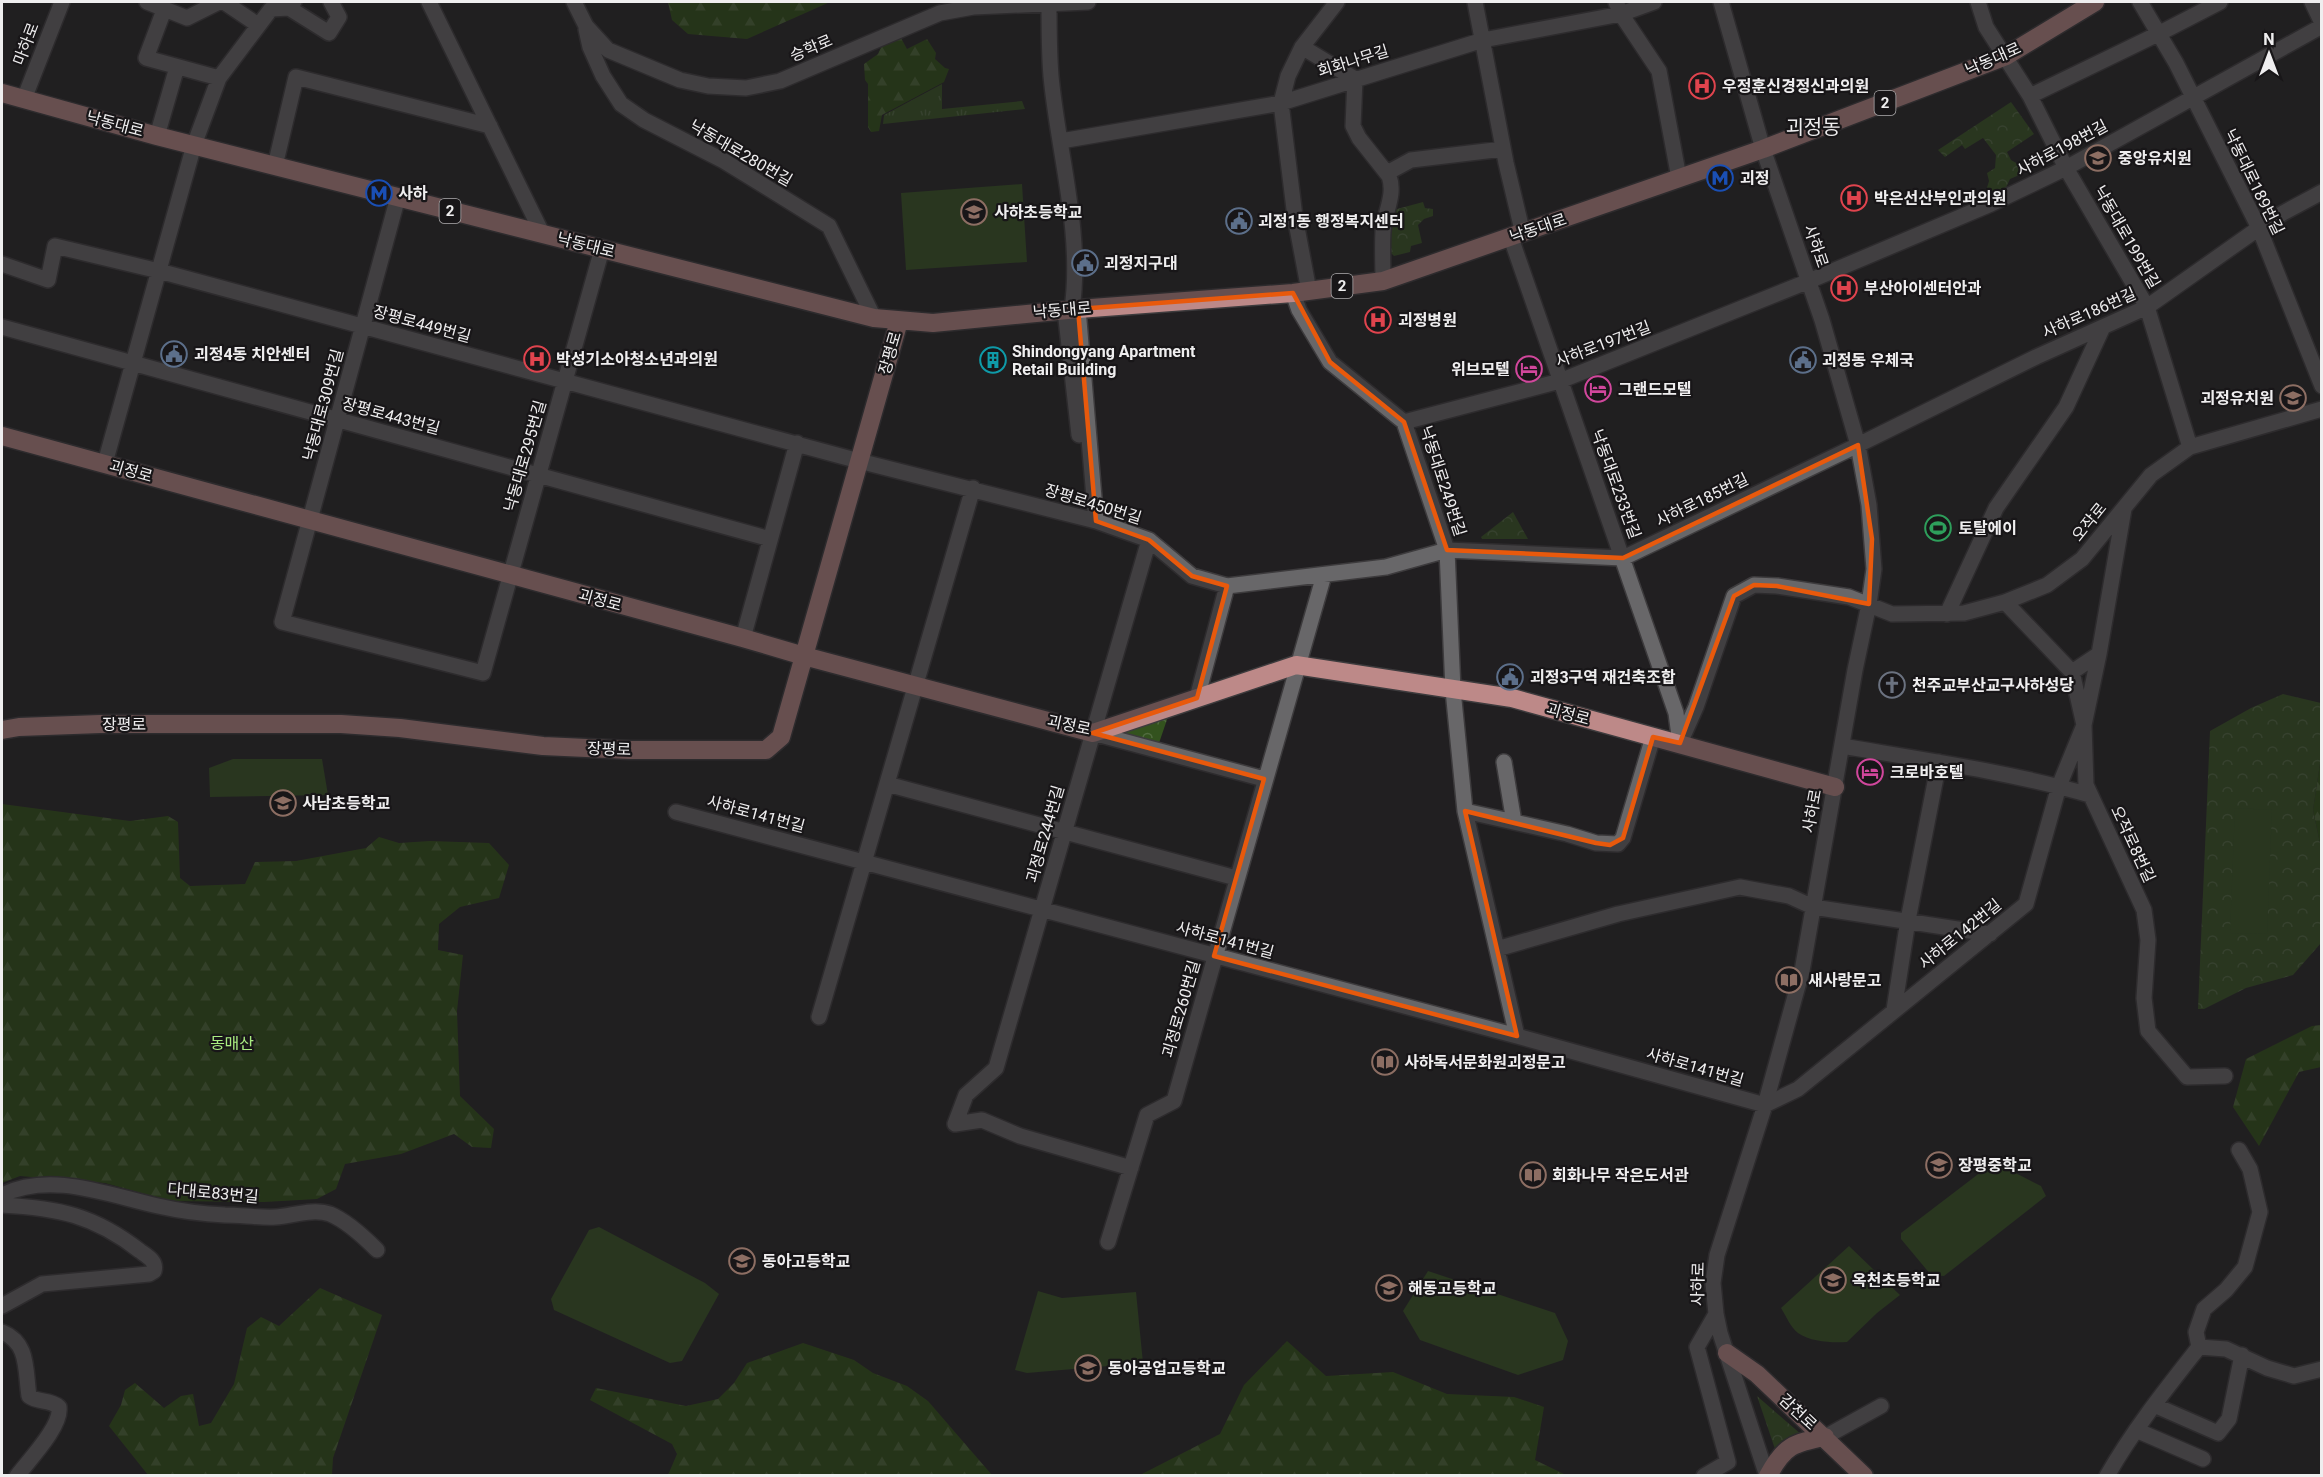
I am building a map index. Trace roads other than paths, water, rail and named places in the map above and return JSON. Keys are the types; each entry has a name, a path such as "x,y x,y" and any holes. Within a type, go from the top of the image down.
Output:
{"main road":[{"name":"낙동대로","path":"2,93 157,136 874,318 933,323 1072,309 1301,292 1383,281 1763,149 2006,56 2095,2"},
{"name":"장평로","path":"2,730 19,727 100,724 341,724 400,728 543,746 630,750 766,750 781,737 900,321"},
{"name":"괴정로","path":"2,436 1093,733 1296,665 1512,699 1835,787"},
{"name":"감천로","path":"1727,1353 1757,1374 1864,1476"},
{"path":"1768,1476 1776,1461 1797,1442 1825,1437"}],"street":[{"name":"마하로","path":"24,99 62,2"},
{"path":"147,2 187,18 219,2"},
{"path":"224,2 258,25"},
{"path":"105,463 194,145 219,78 271,9 291,4 329,33 339,16 331,2"},
{"path":"429,2 543,235"},
{"name":"승학로","path":"574,2 586,26 608,50 680,81 708,86 746,88 780,81 940,13 972,6 1088,2"},
{"path":"1281,103 1288,76 1302,47 1337,2"},
{"name":"낙동대로233번길","path":"1475,2 1517,236 1560,381 1676,713 1680,743"},
{"name":"회화나무길","path":"1061,141 1281,103 1483,40 1618,8 1654,2"},
{"name":"사하로","path":"1721,2 1763,149 1809,281 1858,445 1869,505 1874,569 1798,991 1765,1105 1717,1255 1713,1283 1716,1314 1727,1353 1768,1476"},
{"name":"낙동대로199번길","path":"1978,2 1986,27 2030,96 2066,168 2147,307 2190,447"},
{"name":"낙동대로189번길","path":"2140,2 2160,33 2259,228 2322,386"},
{"path":"2030,96 2220,2"},
{"path":"2312,2 2322,25"},
{"path":"1048,3 1051,77 1061,141 1076,281 1072,309 1092,520"},
{"path":"1618,8 1659,71 1679,178"},
{"path":"164,10 146,58 219,78"},
{"name":"사하로198번길","path":"1809,281 1991,204 2066,168 2322,25"},
{"name":"낙동대로280번길","path":"586,26 590,47 603,76 621,104 644,120 724,161 829,226 874,318"},
{"path":"1302,47 1355,79 1353,126 1359,138 1387,173 1391,183 1383,230 1383,281"},
{"path":"157,136 177,67"},
{"path":"275,166 296,77 490,126"},
{"name":"낙동대로249번길","path":"1281,103 1295,217 1301,292 1299,310 1330,362 1404,422 1447,550 1453,690 1464,811 1517,1036"},
{"path":"1387,173 1411,160 1503,149"},
{"name":"사하로186번길","path":"1858,445 2036,357 2147,307 2259,228 2322,192"},
{"name":"낙동대로309번길","path":"398,197 282,622 483,673"},
{"name":"장평로449번길","path":"2,264 48,279 56,246 159,271 859,461"},
{"name":"낙동대로295번길","path":"483,673 602,249"},
{"name":"사하로197번길","path":"1404,422 1560,381 1809,281"},
{"name":"장평로443번길","path":"2,327 770,539"},
{"path":"1947,614 1996,508 2066,407 2102,329"},
{"name":"오작로","path":"1680,743 1703,688 1734,596 1754,585 1777,586 1849,597 1892,614 1964,613 2005,602 2047,585 2082,559 2151,475 2190,447 2322,410"},
{"path":"743,638 797,443"},
{"name":"사하로185번길","path":"1447,550 1623,558 1858,445"},
{"name":"장평로450번길","path":"859,461 1092,520 1149,540 1192,576 1227,586 1386,567 1447,550"},
{"path":"819,1017 972,488"},
{"path":"2084,724 2099,654 2124,507"},
{"name":"괴정로244번길","path":"1131,1168 1020,1136 982,1120 955,1124 966,1095 996,1068 1149,540"},
{"path":"1296,665 1324,575"},
{"path":"1197,698 1227,586"},
{"path":"2005,602 2072,672 2099,654"},
{"name":"괴정로260번길","path":"1108,1242 1148,1115 1174,1101 1296,665"},
{"name":"오작로8번길","path":"2072,672 2084,724 2086,785 2144,910 2148,940 2144,998 2148,1031 2187,1077 2225,1076"},
{"name":"사하로142번길","path":"1765,1105 1798,1089 2026,904 2059,786 2084,724"},
{"path":"1093,733 1264,779"},
{"path":"1464,811 1596,843 1618,844 1623,838 1653,737"},
{"path":"1842,746 1939,762 2059,786 2090,795"},
{"path":"1504,762 1514,822"},
{"path":"1894,1010 1908,920 1939,762"},
{"path":"887,784 1236,878"},
{"name":"사하로141번길","path":"676,812 1517,1036 1765,1105"},
{"path":"1497,949 1618,914 1740,887 1789,896 1813,907 1990,934"},
{"path":"2107,1476 2136,1430 2199,1347 2196,1332 2204,1309 2226,1290 2245,1267 2260,1212 2253,1177 2239,1150"},
{"name":"다대로83번길","path":"2,1195 38,1186 62,1186 86,1188 156,1206 203,1214 275,1217 300,1212 329,1214 361,1234 377,1250"},
{"path":"2,1205 44,1207 75,1214 102,1226 130,1243 153,1261 155,1266 154,1271 149,1274 42,1284 2,1306"},
{"path":"1704,1476 1730,1469 1697,1347 1716,1314"},
{"path":"2,1332 12,1336 22,1349 29,1396 33,1399 53,1402 59,1407 60,1414 54,1426 17,1476"},
{"path":"2199,1347 2226,1349 2267,1368 2294,1376 2322,1369"},
{"path":"2154,1405 2218,1432 2229,1419 2242,1355"},
{"path":"1825,1437 1881,1406"},
{"path":"2136,1430 2203,1459"}],"place":[{"name":"우정훈신경정신과의원","path":"1702,86"},
{"name":"중앙유치원","path":"2098,158"},
{"name":"괴정","path":"1720,178"},
{"name":"사하","path":"379,193"},
{"name":"박은선산부인과의원","path":"1854,198"},
{"name":"사하초등학교","path":"974,212"},
{"name":"괴정1동 행정복지센터","path":"1239,221"},
{"name":"괴정지구대","path":"1085,263"},
{"name":"부산아이센터안과","path":"1844,288"},
{"name":"괴정병원","path":"1378,320"},
{"name":"괴정4동 치안센터","path":"174,354"},
{"name":"박성기소아청소년과의원","path":"537,359"},
{"name":"Shindongyang Apartment Retail Building","path":"993,360"},
{"name":"괴정동 우체국","path":"1803,360"},
{"name":"위브모텔","path":"1529,369"},
{"name":"그랜드모텔","path":"1598,389"},
{"name":"괴정유치원","path":"2293,398"},
{"name":"토탈에이","path":"1938,528"},
{"name":"괴정3구역 재건축조합","path":"1510,677"},
{"name":"천주교부산교구사하성당","path":"1892,685"},
{"name":"크로바호텔","path":"1870,772"},
{"name":"사남초등학교","path":"283,803"},
{"name":"새사랑문고","path":"1789,980"},
{"name":"사하독서문화원괴정문고","path":"1385,1062"},
{"name":"장평중학교","path":"1939,1165"},
{"name":"회화나무 작은도서관","path":"1533,1175"},
{"name":"동아고등학교","path":"742,1261"},
{"name":"옥천초등학교","path":"1833,1280"},
{"name":"해동고등학교","path":"1389,1288"},
{"name":"동아공업고등학교","path":"1088,1368"}],"district":[{"name":"괴정동","path":"1813,127"}],"park label":[{"name":"동매산","path":"232,1043"}]}
